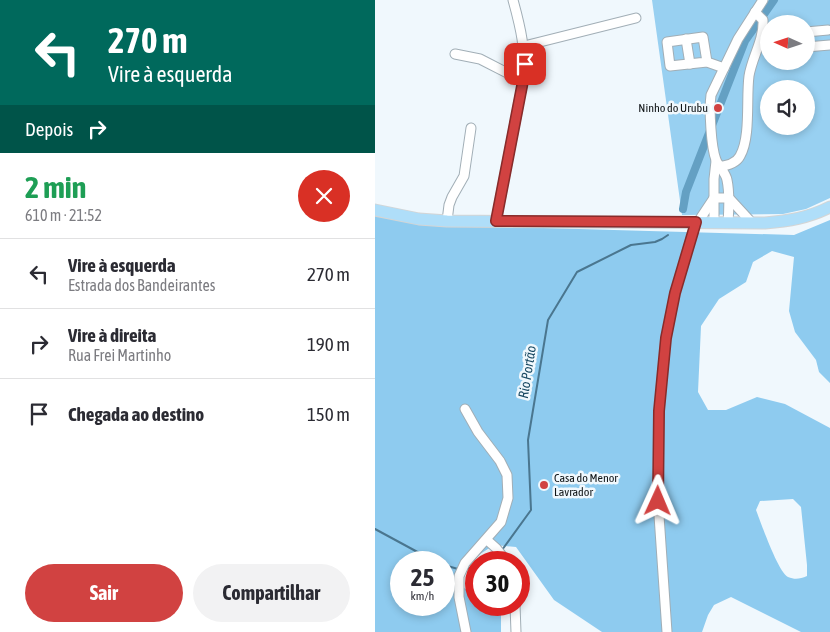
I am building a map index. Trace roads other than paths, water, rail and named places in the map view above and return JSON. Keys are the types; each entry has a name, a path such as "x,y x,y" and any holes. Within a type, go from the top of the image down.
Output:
{"main road":[{"path":"375,210 419,219 447,221 765,223 798,219 830,207"}],"street":[{"path":"496,221 525,64 521,28 513,0"},
{"path":"714,223 717,165 712,137 711,95 739,39 758,15 763,0"},
{"path":"758,15 760,19"},
{"path":"524,46 636,18"},
{"path":"815,31 828,30"},
{"path":"707,62 703,37 667,42 670,66 707,62 724,68"},
{"path":"685,39 690,64"},
{"path":"815,46 830,45"},
{"path":"717,165 735,163 740,157 747,126 750,68 760,46"},
{"path":"455,54 480,59 523,81"},
{"path":"447,221 452,197 464,176 471,128"},
{"path":"717,165 727,179 729,198 728,223"},
{"path":"714,198 729,198 752,223"},
{"path":"667,632 658,501 659,411 668,329 675,293 697,222 714,198"},
{"path":"465,409 500,461 507,475 509,498 501,522 465,564 459,576 459,597 466,632"},
{"path":"487,540 498,551"},
{"path":"515,616 516,632"}],"waterway":[{"name":"Rio Portão","path":"683,209 686,192 745,41 774,0"},
{"name":"Rio Portão","path":"502,550 531,510 528,440 548,320 577,272 631,245 655,242 668,235"},
{"name":"Rio Portão","path":"375,529 416,551"}],"place":[{"name":"Ninho do Urubu","path":"718,108"},
{"name":"Casa do Menor Lavrador","path":"544,485"}]}
